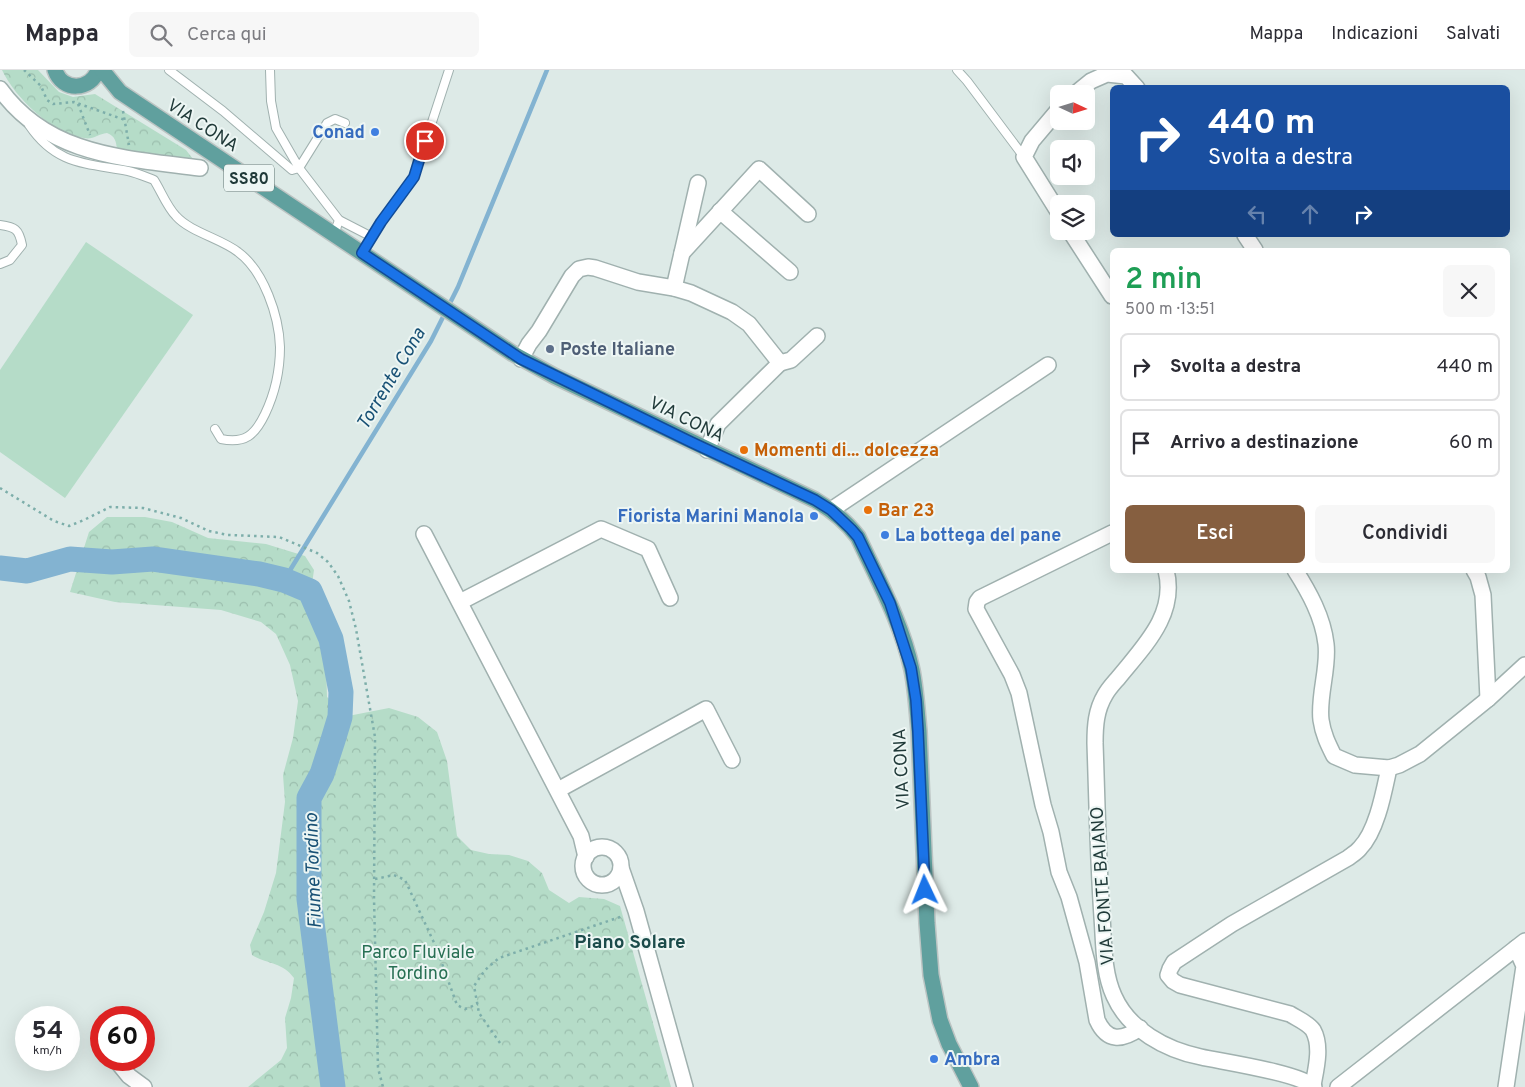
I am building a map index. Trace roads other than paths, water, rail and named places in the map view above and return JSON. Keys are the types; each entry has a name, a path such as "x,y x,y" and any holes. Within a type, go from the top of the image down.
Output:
{"main road":[{"name":"SS80","path":"55,70 60,80 66,84 80,86 87,84"},
{"path":"87,84 94,78 98,70"},
{"name":"VIA CONA","path":"102,70 120,92 516,356 707,450 815,500 831,510 858,537 890,603 911,668 916,700 927,923 934,998 949,1044 971,1087"},
{"name":"VIA CONA","path":"87,84 120,92"}],"street":[{"path":"1086,85 1106,74 1126,76 1134,85"},
{"path":"0,89 22,115 66,143 97,152 200,168"},
{"path":"1050,120 1032,141 1024,157 1050,199"},
{"path":"682,253 759,169 808,214"},
{"path":"674,288 698,183"},
{"path":"720,212 790,272"},
{"path":"1246,237 1254,248"},
{"path":"1076,240 1110,293"},
{"path":"516,356 539,331 572,276 579,269 588,267 638,282 674,288 690,293 744,319 780,363"},
{"path":"707,450 718,424 780,363 791,360 817,336"},
{"path":"831,510 1048,365"},
{"path":"460,602 601,528 648,549 670,598"},
{"path":"1110,533 980,598 976,609 1012,675 1019,693 1059,872 1069,897 1087,962 1097,1020 1101,1029 1107,1035 1115,1038 1130,1035 1140,1028"},
{"path":"424,534 591,853"},
{"name":"VIA FONTE BAIANO","path":"1167,573 1169,581 1165,612 1150,639 1106,694 1099,707 1096,721 1098,834 1105,961 1114,996 1126,1015 1140,1028 1166,1046 1185,1054 1274,1072 1303,1080 1314,1086"},
{"path":"1297,573 1315,606 1324,630 1326,646 1321,719 1324,737 1334,756 1355,765 1389,768 1420,754 1488,699 1525,665"},
{"path":"1476,573 1483,594 1488,699"},
{"path":"558,790 706,709 732,760"},
{"path":"1314,1086 1318,1060 1317,1042 1313,1030 1305,1022 1290,1014 1180,985 1168,975 1174,962 1232,924 1348,858 1361,847 1370,833 1389,768"},
{"path":"629,891 609,883 598,884 588,878 584,868 591,853 609,848 614,851 621,861 621,868 636,911 685,1087"},
{"path":"609,883 617,877 621,868"},
{"path":"1338,1087 1520,945 1524,966 1506,1087"},
{"path":"125,1071 144,1087"}],"lane":[{"path":"169,70 224,111 292,170 299,168 327,123 334,119 345,123"},
{"path":"270,70 271,101 276,128 299,168 339,220 372,237"},
{"path":"362,253 414,177 449,70"},
{"path":"957,70 1024,157"},
{"path":"22,115 50,150 65,158 98,167 130,172 154,180 176,217 197,231 238,252 258,273 272,306 280,347 278,378 270,403 259,427 247,438 233,441 221,438 215,429"},
{"path":"334,235 339,220"},
{"path":"0,225 12,227 20,234 22,245 10,260 0,264"}],"waterway":[{"name":"Torrente Cona","path":"284,580 431,341 458,287 547,70"},
{"name":"Fiume Tordino","path":"0,568 27,571 70,559 112,562 153,559 259,574 284,580 310,591 331,639 341,692 340,717 322,774 309,798 309,899 333,1087"}],"place":[{"name":"Conad","path":"375,132"},
{"name":"Poste Italiane","path":"550,349"},
{"name":"Momenti di... dolcezza","path":"744,450"},
{"name":"Bar 23","path":"868,510"},
{"name":"Fiorista Marini Manola","path":"814,516"},
{"name":"La bottega del pane","path":"885,535"},
{"name":"Ambra","path":"934,1059"}],"district":[{"name":"Piano Solare","path":"630,941"}],"park label":[{"name":"Parco Fluviale Tordino","path":"418,962"}]}
